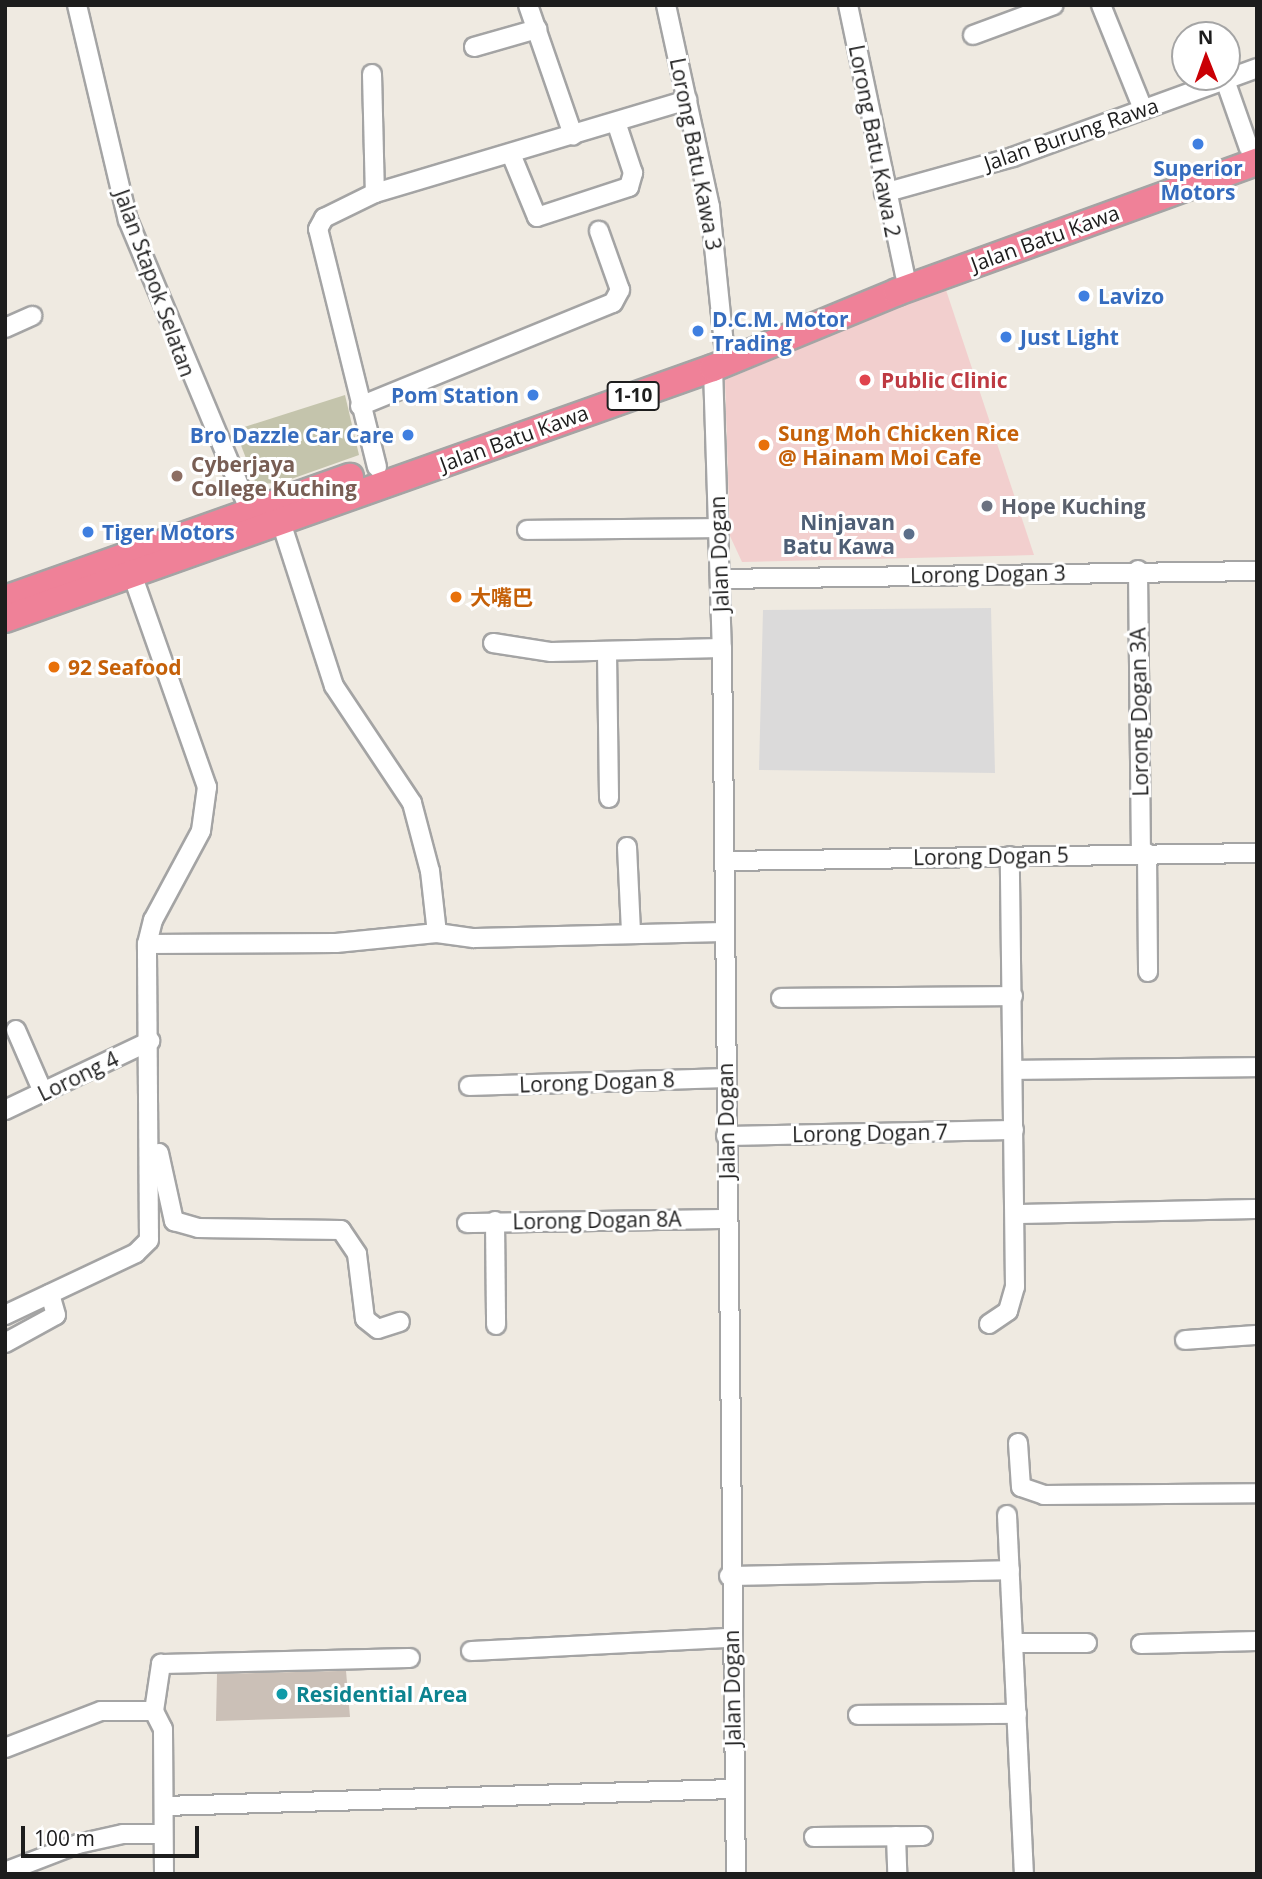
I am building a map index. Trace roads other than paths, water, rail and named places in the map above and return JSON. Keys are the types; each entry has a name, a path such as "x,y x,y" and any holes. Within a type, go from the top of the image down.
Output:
{"highway":[{"name":"Jalan Batu Kawa","path":"5,599 377,467 718,356 905,275 1254,151"},
{"name":"Jalan Batu Kawa","path":"5,619 281,522 718,356 897,292 1254,151"}],"street":[{"name":"Jalan Stapok Selatan","path":"77,5 128,220 250,512"},
{"path":"528,5 573,135"},
{"name":"Lorong Batu Kawa 3","path":"666,5 710,207 718,356"},
{"name":"Lorong Batu Kawa 2","path":"848,5 884,193 905,275"},
{"path":"973,34 1054,5"},
{"path":"1101,5 1143,109"},
{"path":"474,47 537,29"},
{"path":"372,74 375,193"},
{"name":"Jalan Burung Rawa","path":"884,193 1013,157 1194,91"},
{"path":"1229,91 1254,151"},
{"path":"377,467 318,229 331,210 375,193 687,100"},
{"path":"511,154 537,217 629,187 633,173 616,122"},
{"path":"360,406 613,303 620,289 598,231"},
{"path":"5,328 32,316"},
{"name":"Jalan Dogan","path":"718,356 718,528 725,861 729,1576 736,1874"},
{"path":"281,522 334,686 412,803 430,872 437,933"},
{"path":"527,530 718,528"},
{"name":"Lorong Dogan 3","path":"720,579 1138,570 1257,571"},
{"name":"Lorong Dogan 3A","path":"1138,570 1148,972"},
{"path":"5,1315 136,1253 149,1240 151,1142 147,944 153,920 201,831 207,787 132,574"},
{"path":"493,643 607,653 722,648"},
{"path":"607,653 609,798"},
{"path":"627,847 631,932"},
{"name":"Lorong Dogan 5","path":"725,861 1257,853"},
{"path":"989,1324 1013,1302 1017,1214 1010,856"},
{"path":"147,944 336,943 437,933 474,938 631,932 725,932"},
{"path":"780,998 1013,996"},
{"path":"16,1030 43,1092"},
{"name":"Lorong 4","path":"5,1110 150,1041"},
{"path":"1015,1070 1257,1067"},
{"name":"Lorong Dogan 8","path":"469,1086 726,1078"},
{"name":"Lorong Dogan 7","path":"726,1136 1014,1130"},
{"path":"151,1142 159,1151 174,1221 198,1228 265,1225 341,1230 358,1254 365,1319 378,1329 400,1322"},
{"path":"1017,1214 1257,1209"},
{"name":"Lorong Dogan 8A","path":"467,1223 728,1219"},
{"path":"495,1222 495,1325"},
{"path":"5,1343 56,1315 50,1294"},
{"path":"1185,1340 1257,1335"},
{"path":"1018,1443 1021,1487 1044,1495 1257,1493"},
{"path":"1007,1515 1024,1874"},
{"path":"729,1576 1010,1570"},
{"path":"471,1651 732,1638"},
{"path":"1141,1644 1257,1641"},
{"path":"1014,1643 1087,1643"},
{"path":"164,1874 163,1729 154,1711 161,1664 410,1658"},
{"path":"5,1748 101,1711 154,1711"},
{"path":"858,1715 1017,1714"},
{"path":"164,1806 734,1789"},
{"path":"10,1870 78,1843 163,1834"},
{"path":"895,1836 897,1874"},
{"path":"814,1837 923,1836"}],"place":[{"name":"Superior Motors","path":"1198,144"},
{"name":"Lavizo","path":"1084,296"},
{"name":"D.C.M. Motor Trading","path":"698,331"},
{"name":"Just Light","path":"1006,337"},
{"name":"Public Clinic","path":"865,380"},
{"name":"Pom Station","path":"533,395"},
{"name":"Bro Dazzle Car Care","path":"408,435"},
{"name":"Sung Moh Chicken Rice @ Hainam Moi Cafe","path":"764,445"},
{"name":"Cyberjaya College Kuching","path":"177,476"},
{"name":"Hope Kuching","path":"987,506"},
{"name":"Tiger Motors","path":"88,532"},
{"name":"Ninjavan Batu Kawa","path":"909,534"},
{"name":"大嘴巴","path":"456,597"},
{"name":"92 Seafood","path":"54,667"},
{"name":"Residential Area","path":"282,1694"}]}
